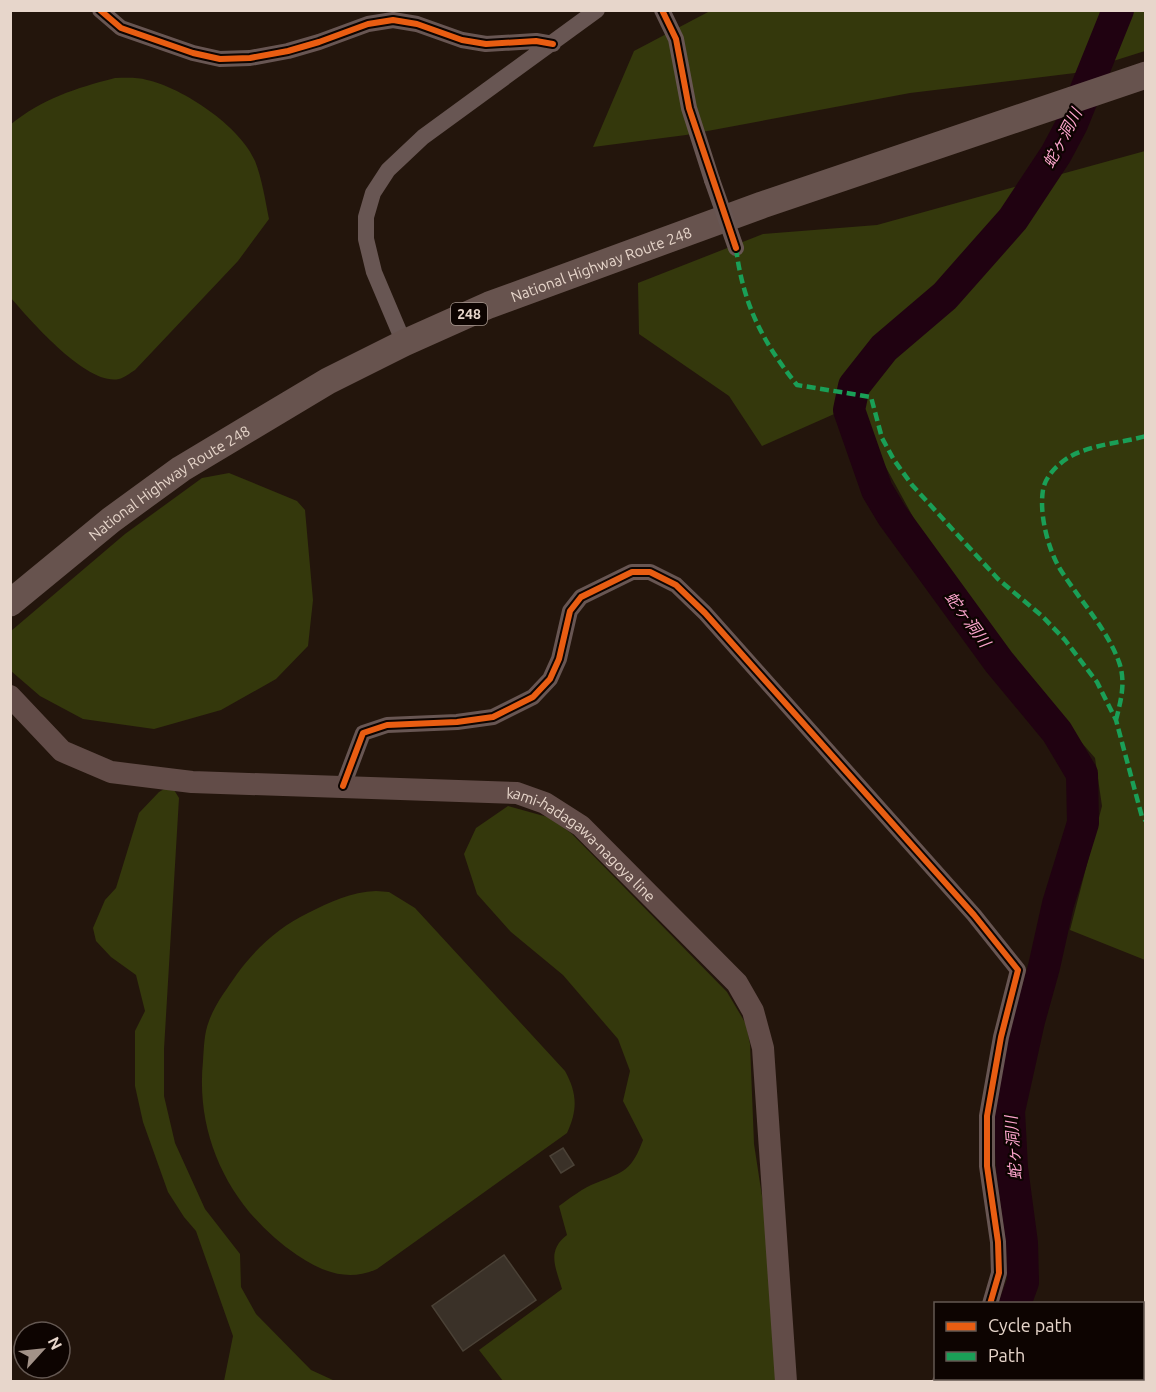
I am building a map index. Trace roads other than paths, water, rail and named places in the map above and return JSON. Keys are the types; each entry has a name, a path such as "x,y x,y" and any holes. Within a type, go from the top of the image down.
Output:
{"highway":[{"name":"National Highway Route 248","path":"10,603 111,520 181,469 328,381 404,343 489,305 762,206 1141,77"}],"main road":[{"name":"kami-hadagawa-nagoya line","path":"10,696 62,751 111,772 192,782 517,793 544,803 581,826 736,983 753,1011 763,1048 786,1382"}],"street":[{"path":"100,10 122,28 193,53 220,59 250,58 288,51 368,24 393,20 417,24 462,40 486,44 536,41 553,44"},
{"path":"404,343 374,272 366,239 366,217 373,193 388,170 423,137 597,10"},
{"path":"662,10 676,39 689,108 736,248"},
{"path":"343,786 363,733 387,725 457,722 493,717 533,697 550,679 559,659 570,611 581,597 632,572 650,572 676,585 705,613 966,906 1018,970 1001,1037 987,1116 987,1166 998,1242 999,1273 991,1302"}],"waterway":[{"name":"蛇ヶ洞川","path":"1016,1302 1023,1282 1022,1243 1012,1168 1009,1111 1058,904 1083,823 1082,774 1057,732 999,662 892,515 877,490 849,410 854,386 884,348 945,296 1013,219 1056,154 1072,124 1118,10"}]}
